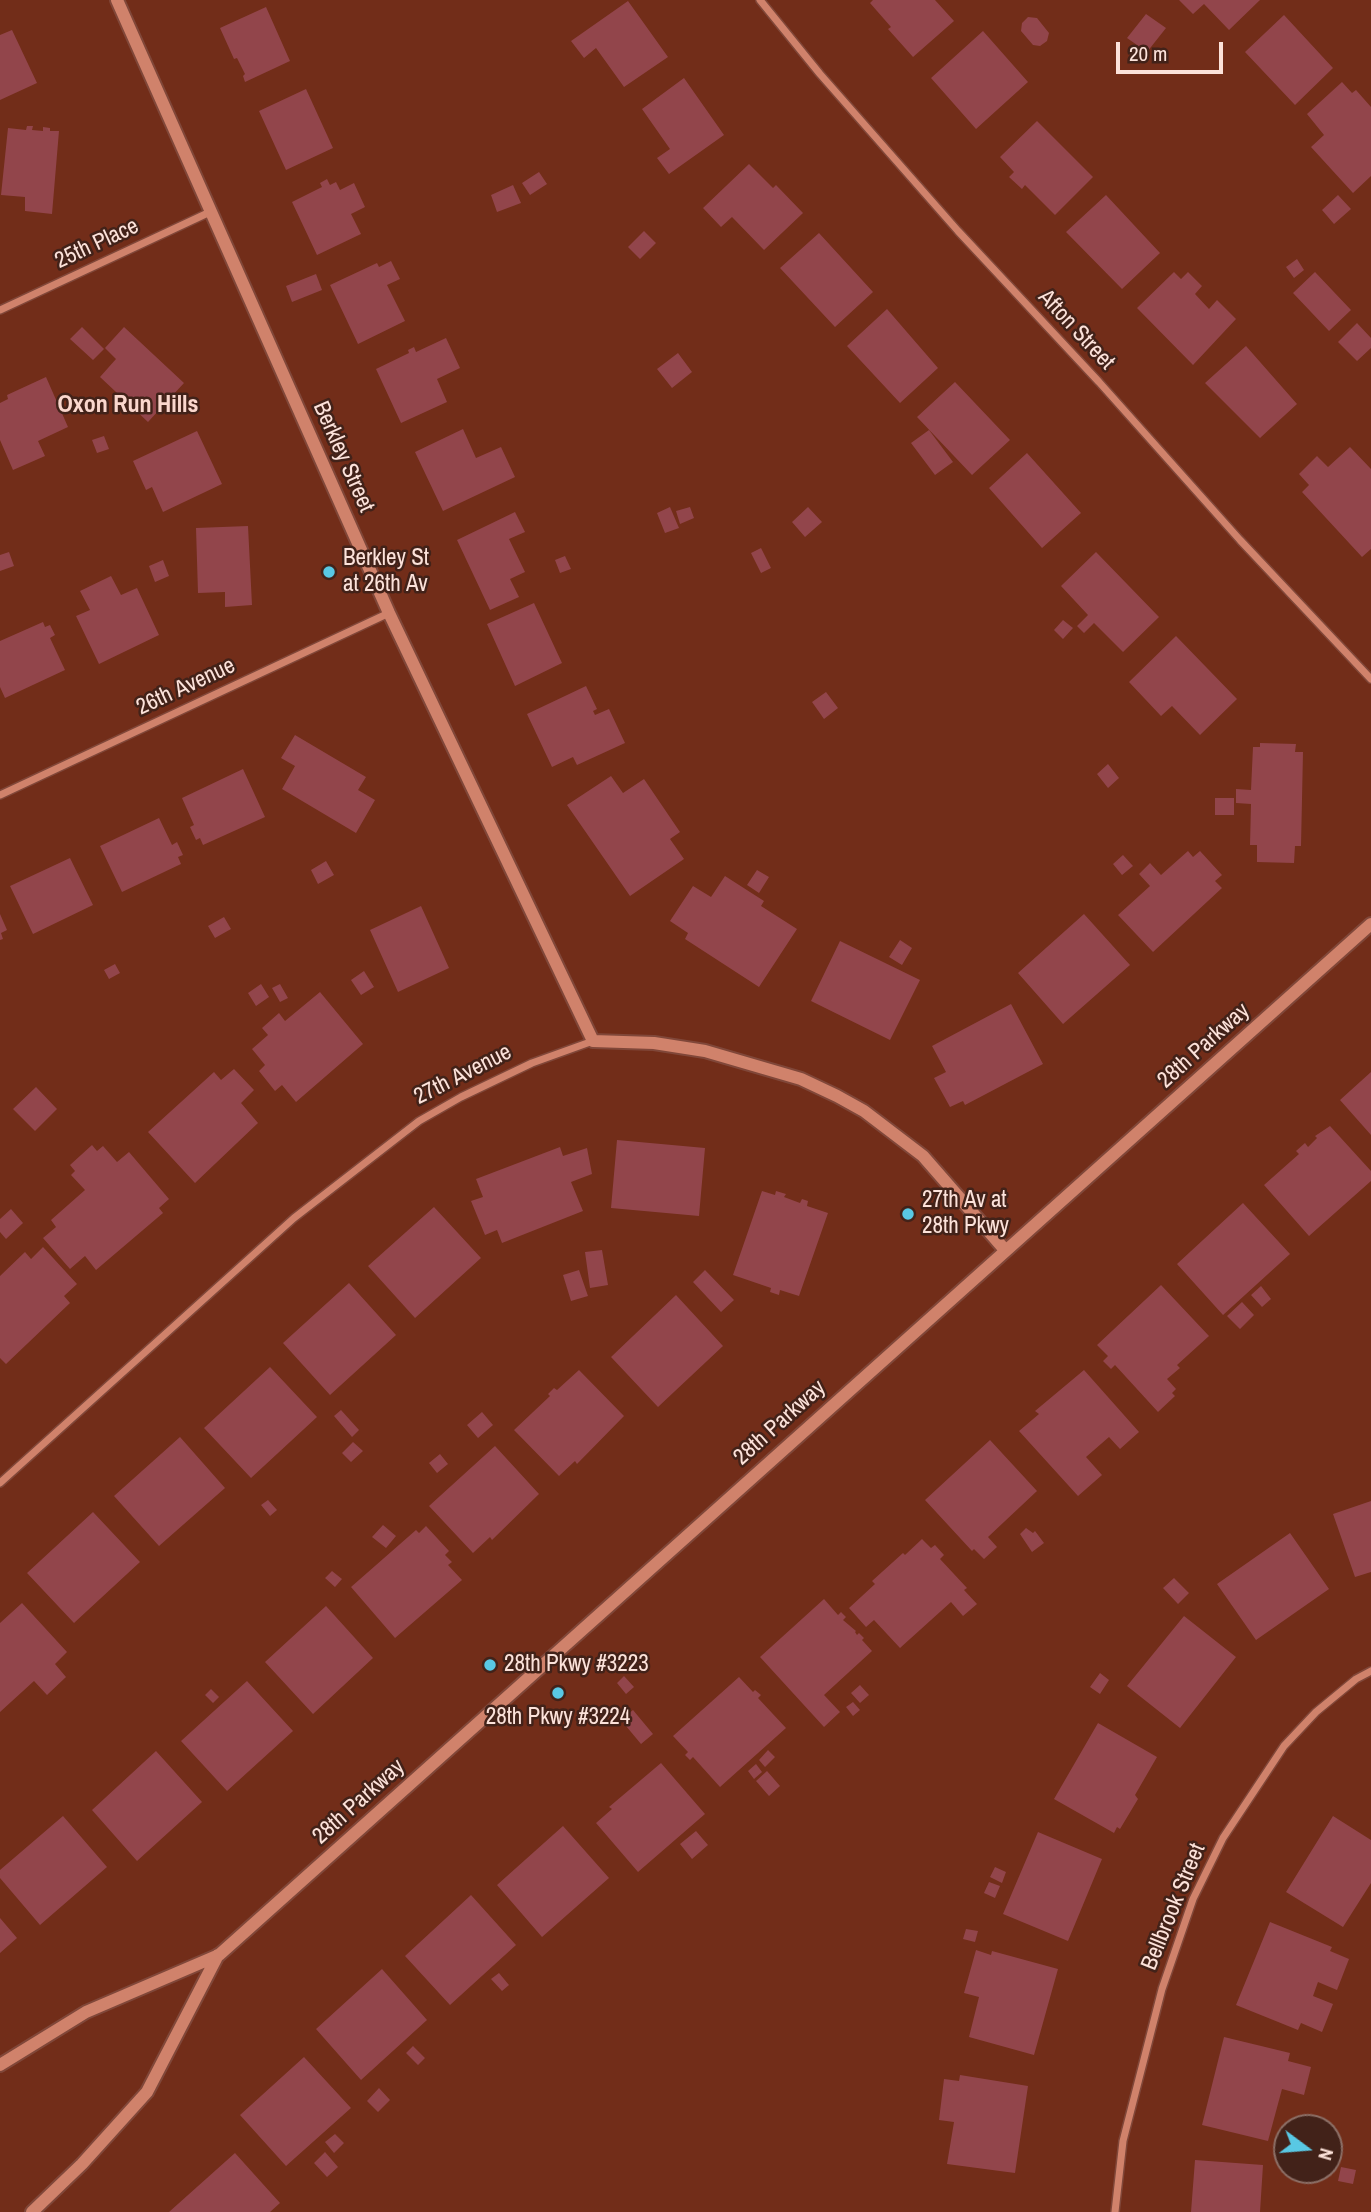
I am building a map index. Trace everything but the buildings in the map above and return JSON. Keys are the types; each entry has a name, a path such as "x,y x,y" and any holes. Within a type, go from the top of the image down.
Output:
{"street":[{"name":"Berkley Street","path":"117,0 389,613 593,1041"},
{"name":"Afton Street","path":"760,0 820,74 958,231 1240,540 1371,679"},
{"name":"25th Place","path":"0,310 210,212"},
{"name":"26th Avenue","path":"0,795 389,613"},
{"name":"28th Parkway","path":"0,2065 86,2012 219,1955 1371,924"},
{"name":"27th Avenue","path":"0,1483 294,1218 419,1121 461,1097 533,1063 593,1041 654,1043 705,1051 800,1079 837,1096 864,1111 923,1156 1005,1250"},
{"name":"Bellbrook Street","path":"1115,2212 1123,2141 1162,1989 1193,1899 1223,1838 1284,1746 1316,1712 1356,1679 1371,1671"},
{"name":"28th Parkway","path":"32,2212 82,2164 147,2092 219,1955"}],"place":[{"name":"Berkley St at 26th Av","path":"329,572"},
{"name":"27th Av at 28th Pkwy","path":"908,1214"},
{"name":"28th Pkwy #3223","path":"490,1665"},
{"name":"28th Pkwy #3224","path":"558,1693"}],"district":[{"name":"Oxon Run Hills","path":"128,406"}]}
